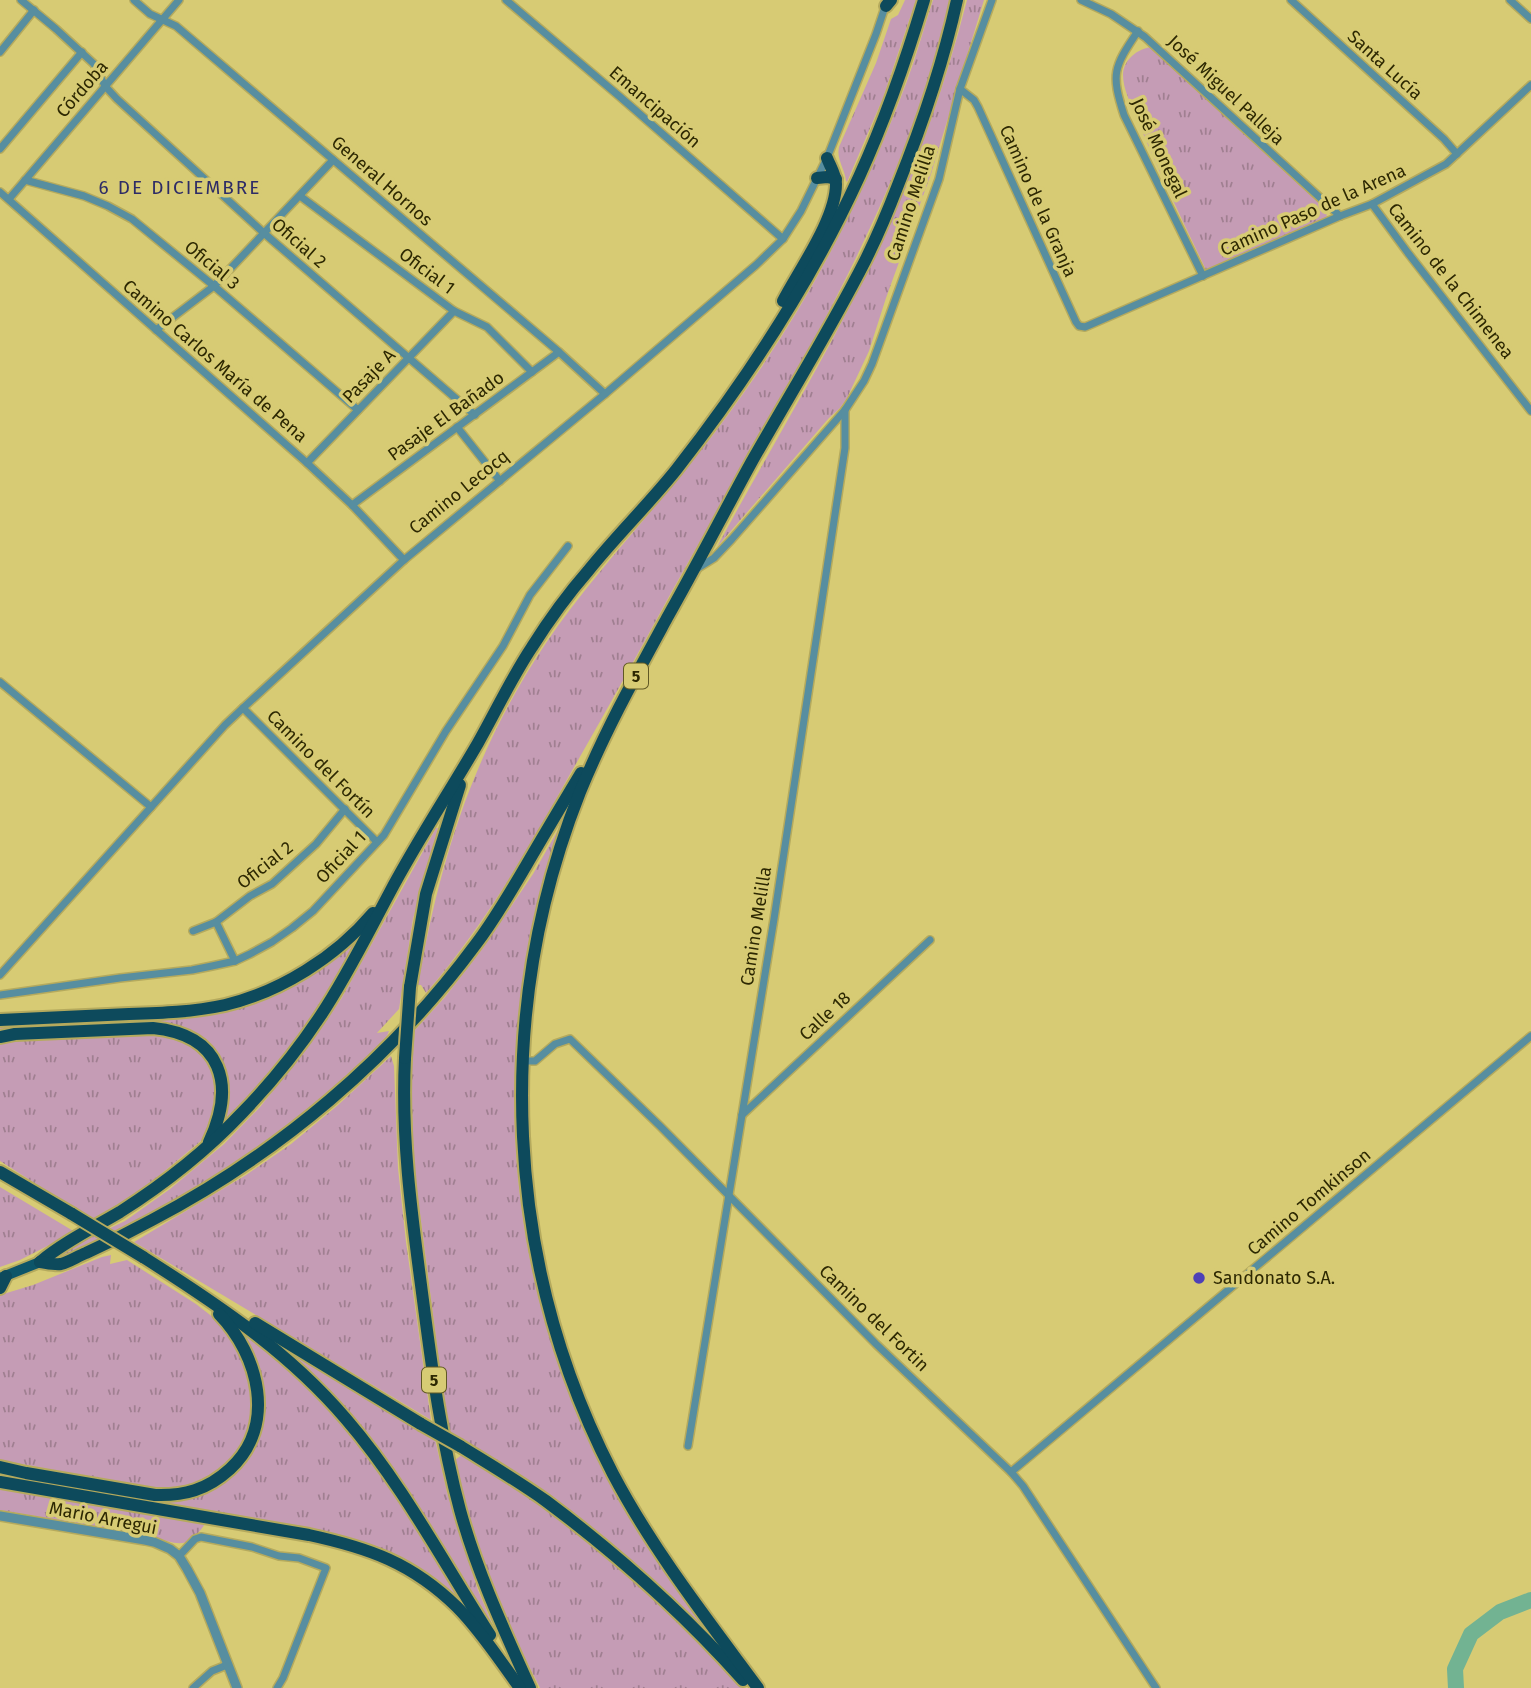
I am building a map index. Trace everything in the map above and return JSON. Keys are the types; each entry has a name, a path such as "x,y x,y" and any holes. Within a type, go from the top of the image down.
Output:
{"highway":[{"name":"5","path":"530,1688 486,1588 460,1511 439,1416 410,1197 403,1096 405,1058 410,987 426,894 461,781 481,737 523,661 588,570 675,471 743,380 811,270 860,176 895,88 924,0"},
{"name":"5","path":"758,1688 635,1514 611,1470 560,1347 545,1296 527,1196 522,1113 527,998 536,942 568,825 612,719 753,459 865,261 886,216 928,107 957,0"},
{"path":"778,324 783,300 834,201 836,179 827,158"},
{"path":"817,178 836,179"},
{"path":"40,1262 61,1264 186,1202 273,1145 368,1065 422,1010 477,943 612,719"},
{"path":"40,1262 131,1204 205,1150 241,1115 284,1066 306,1037 350,967 392,888 481,737"},
{"path":"0,1020 188,1011 247,999 281,985 329,954 368,920 392,888"},
{"path":"0,1037 15,1034 153,1028 190,1038 210,1055 217,1067 223,1092 218,1123 205,1150"},
{"path":"0,1172 194,1289 292,1363 345,1418 401,1490 522,1688"},
{"path":"194,1289 460,1446 543,1499 592,1536 669,1603 751,1688"},
{"path":"0,1467 169,1496 197,1490 229,1470 243,1455 256,1427 258,1387 251,1362 228,1323 194,1289"},
{"path":"0,1482 309,1535 360,1547 386,1557 433,1586 458,1608 522,1688"}],"main road":[{"path":"2,1280 40,1262"}],"street":[{"name":"Oficial 2","path":"21,0 94,64 105,86 117,99 265,234 475,415"},
{"name":"General Hornos","path":"134,0 150,15 176,26 605,394"},
{"name":"Córdoba","path":"9,199 179,0"},
{"name":"Emancipación","path":"506,0 783,239"},
{"name":"Camino Melilla","path":"694,570 715,558 845,410 864,381 939,179 960,89 992,0"},
{"name":"José Miguel Palleja","path":"1081,0 1138,32 1340,216"},
{"name":"Santa Lucía","path":"1291,0 1444,139 1457,154"},
{"path":"1510,0 1531,19"},
{"name":"Camino Lecocq","path":"0,975 243,708 404,560 605,394 783,239 801,211 827,158 888,2"},
{"path":"0,52 34,10"},
{"name":"José Monegal","path":"1138,32 1119,62 1115,76 1116,89 1124,116 1203,276"},
{"name":"Córdoba","path":"0,149 82,52"},
{"name":"Camino Paso de la Arena","path":"1085,327 1372,204 1439,169 1531,85"},
{"name":"Camino de la Granja","path":"960,89 971,97 978,107 1076,322 1085,327"},
{"path":"156,330 214,286 333,160"},
{"name":"Oficial 3","path":"24,180 96,200 132,219 358,410"},
{"name":"Camino Carlos María de Pena","path":"0,192 307,463 352,505 404,560"},
{"name":"Oficial 1","path":"300,196 454,311 487,327 532,372"},
{"name":"Camino de la Chimenea","path":"1372,204 1531,411"},
{"name":"Pasaje A","path":"307,463 454,311"},
{"name":"Pasaje El Bañado","path":"352,505 559,352"},
{"name":"Camino Melilla","path":"688,1446 774,919 844,461 845,410"},
{"path":"457,427 500,481"},
{"name":"Oficial 1","path":"0,995 192,970 235,961 272,942 313,911 384,835 446,731 503,646 530,595 568,546"},
{"path":"0,682 151,807"},
{"name":"Camino del Fortín","path":"243,708 377,842"},
{"name":"Oficial 2","path":"193,931 216,922 282,875 316,844 345,809"},
{"path":"216,922 235,961"},
{"name":"Calle 18","path":"742,1115 930,940"},
{"name":"Camino Tomkinson","path":"1011,1472 1531,1036"},
{"name":"Camino del Fortin","path":"523,1061 534,1061 555,1044 570,1039 876,1344 1011,1472 1023,1486 1156,1688"},
{"name":"Mario Arregui","path":"0,1516 154,1542 179,1556"},
{"path":"237,1688 194,1579 179,1556 195,1539 201,1537 252,1547 279,1556 299,1558 327,1567 277,1688"},
{"path":"193,1688 212,1671 227,1665"}],"green space":[{"path":"905,0 916,0 883,98 847,182 839,147 876,63 891,19 898,15"},
{"path":"933,0 951,0 929,79 901,157 832,306 537,833 485,915 426,993 421,985 418,985 437,893 463,807 499,724 521,683 561,621 714,434 793,318 836,241 874,162 907,81"},
{"path":"967,0 984,0 931,174 869,351 840,408 717,547 835,335 886,231 926,134"},
{"path":"1152,47 1326,210 1327,218 1209,271 1206,270 1152,155 1124,86 1123,75 1128,60 1137,52"},
{"path":"562,823 539,903 523,984 515,1066 516,1147 524,1228 541,1307 566,1386 600,1462 638,1532 704,1628 584,1521 538,1487 448,1431 414,1167 411,1077 415,1030 483,948 533,874"},
{"path":"436,828 413,919 399,1009 377,1033 389,1031 387,1036 312,1107 226,1169 102,1241 62,1255 68,1248 125,1221 170,1189 224,1144 260,1107 310,1044 341,999"},
{"path":"356,936 360,939 302,1032 258,1089 224,1123 227,1082 193,1034 172,1026 0,1033 0,1026 176,1019 248,1005 291,986 333,958"},
{"path":"161,1033 191,1042 211,1063 220,1097 207,1136 131,1199 98,1221 0,1161 0,1043 22,1038"},
{"path":"391,1056 394,1066 398,1168 406,1242 431,1420 134,1242 246,1175 291,1144"},
{"path":"0,1187 75,1232 20,1260 0,1267"},
{"path":"111,1255 110,1264 127,1260 214,1318 245,1360 253,1396 250,1426 237,1453 226,1466 213,1477 185,1488 160,1490 0,1460 0,1295"},
{"path":"252,1326 435,1439 447,1492 464,1547 495,1632 397,1477"},
{"path":"244,1332 298,1377 336,1416 392,1485 469,1609 390,1555 0,1476 0,1472 153,1499 210,1489 261,1425 264,1391 256,1363 240,1335"},
{"path":"463,1454 522,1490 613,1558 717,1659 743,1688 540,1688 501,1605 470,1519 455,1460"},
{"path":"0,1486 205,1524 187,1542 176,1543 152,1536 0,1510"}],"waterway":[{"path":"1456,1688 1455,1669 1471,1634 1500,1612 1531,1600"}],"place":[{"name":"Sandonato S.A.","path":"1199,1278"}],"district":[{"name":"6 DE DICIEMBRE","path":"180,187"}]}
